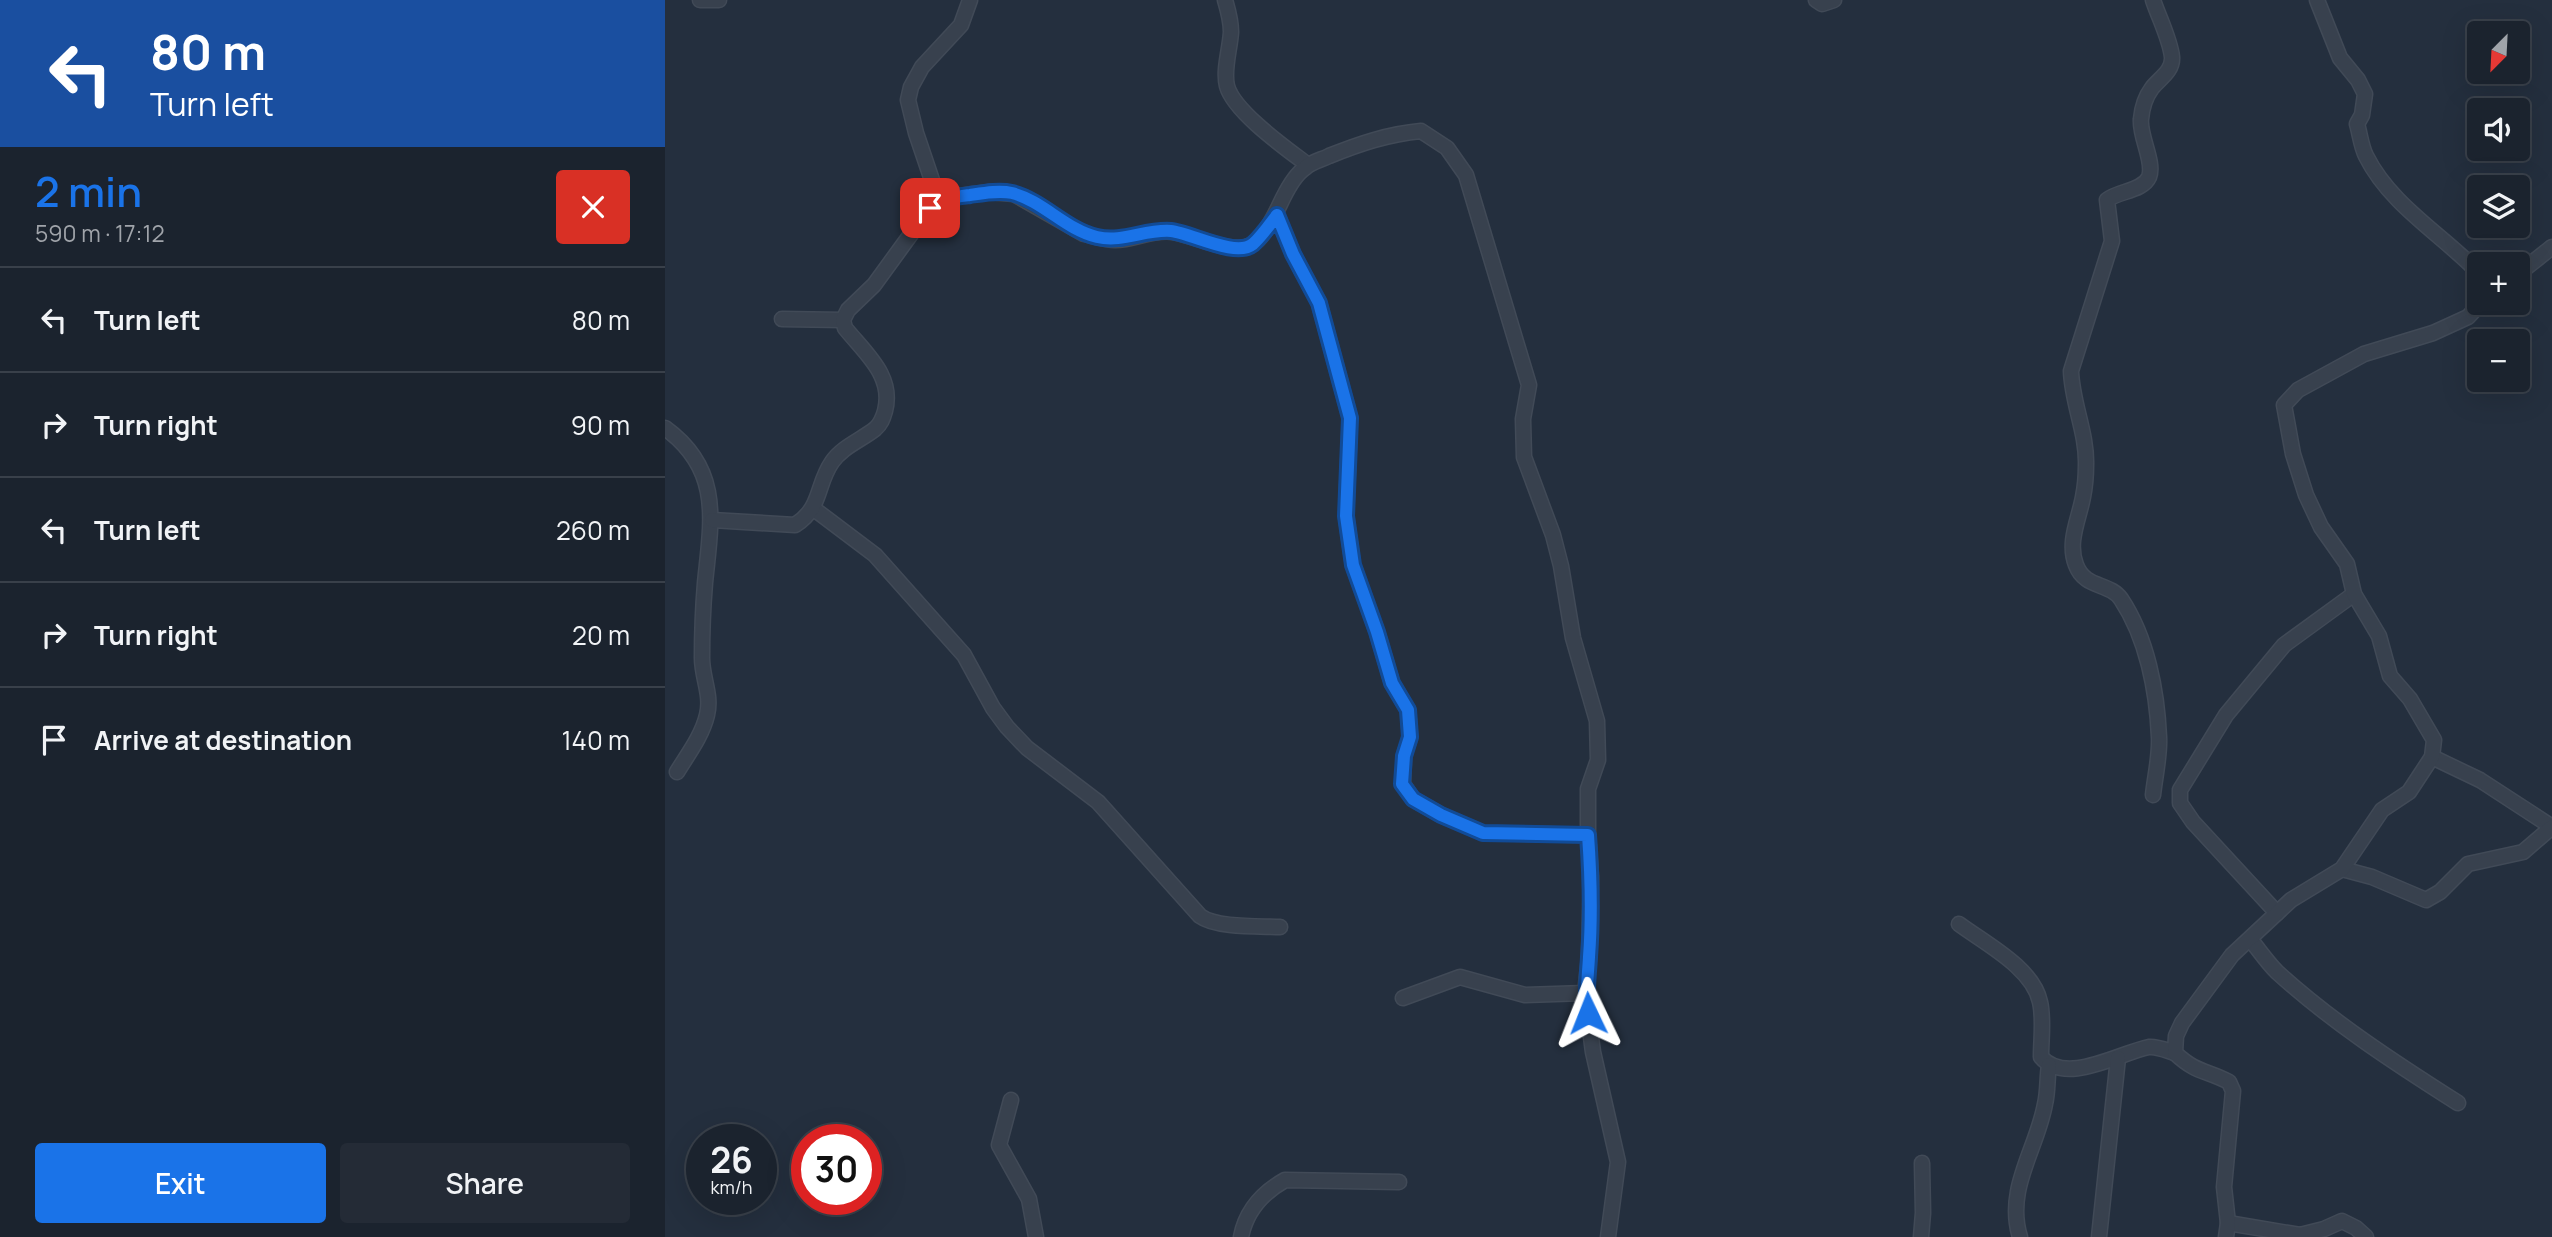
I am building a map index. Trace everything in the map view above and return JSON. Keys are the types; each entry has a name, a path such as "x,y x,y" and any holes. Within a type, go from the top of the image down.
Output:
{"street":[{"path":"700,0 719,0"},
{"path":"1225,0 1231,28 1227,86 1248,115 1272,138 1308,165"},
{"path":"1817,0 1822,4 1834,0"},
{"path":"2153,0 2172,57 2167,73 2152,88 2146,99 2141,119 2142,136 2150,166 2148,178 2141,185 2106,200 2112,241 2071,371 2071,387 2086,450 2084,495 2073,540 2073,554 2080,573 2089,582 2119,596 2143,645 2151,675 2159,738 2153,795"},
{"path":"2317,0 2340,58 2358,80 2365,94 2362,115 2357,124 2364,152 2374,171 2399,201 2467,262"},
{"path":"939,201 908,100 911,87 922,67 961,25 966,14 965,1"},
{"path":"712,520 795,525 814,509 825,472 836,455 880,424 889,398 888,388 881,373 845,328 843,320 848,310 874,285 930,208 939,201 990,192 1008,193 1027,200 1084,233 1097,237 1115,240 1171,231 1243,248 1254,243 1277,215 1283,197 1299,173 1308,165 1391,134 1421,131 1447,148 1466,175 1529,386 1523,419 1524,457 1553,534 1566,590 1573,638 1597,721 1598,760 1588,789 1591,877 1589,958 1585,993 1593,1052 1618,1162 1608,1237"},
{"path":"1277,215 1293,254 1319,303 1350,418 1346,516 1353,565 1392,683 1408,710 1410,737 1404,756 1402,784 1413,799 1441,815 1483,833 1588,835"},
{"path":"2530,264 2552,247"},
{"path":"2175,1053 2176,1036 2182,1023 2232,954 2291,900 2341,869 2382,810 2409,792 2432,757 2434,740 2410,699 2390,676 2379,636 2354,594 2347,564 2321,527 2306,495 2293,454 2284,405 2298,390 2364,354 2433,333 2470,315"},
{"path":"782,319 843,320"},
{"path":"665,428 685,444 697,459 709,498 712,520 705,587 702,661 710,698 707,717 677,772"},
{"path":"814,509 875,555 964,655 993,708 1007,727 1027,748 1098,802 1200,916 1216,923 1280,928"},
{"path":"2277,913 2193,822 2181,803 2180,790 2226,715 2284,645 2354,594"},
{"path":"2341,869 2372,877 2426,900 2440,892 2468,864 2523,852 2552,827 2480,780 2432,757"},
{"path":"1959,924 2029,976 2042,1010 2041,1057 2049,1065 2067,1069 2118,1058 2151,1046 2175,1053 2187,1065 2201,1073 2229,1082 2233,1091 2224,1187 2227,1230 2300,1235 2324,1229 2342,1220 2366,1237"},
{"path":"2250,939 2276,971 2325,1011 2378,1052 2458,1103"},
{"path":"1403,998 1460,977 1525,995 1585,993"},
{"path":"2099,1237 2118,1058"},
{"path":"2020,1237 2017,1226 2018,1183 2045,1104 2049,1065"},
{"path":"1011,1100 999,1144 1029,1199 1035,1237"},
{"path":"1920,1237 1923,1213 1922,1163"},
{"path":"1241,1237 1249,1212 1270,1188 1285,1180 1399,1182"}],"route":[{"path":"930,208 951,197 990,192 1008,193 1027,200 1084,233 1097,237 1115,240 1171,231 1243,248 1251,246 1277,215 1293,254 1319,303 1350,418 1346,516 1353,565 1392,683 1408,710 1410,737 1404,756 1402,784 1413,799 1441,815 1483,833 1588,835 1591,877 1589,958 1585,993 1588,1013"}]}
